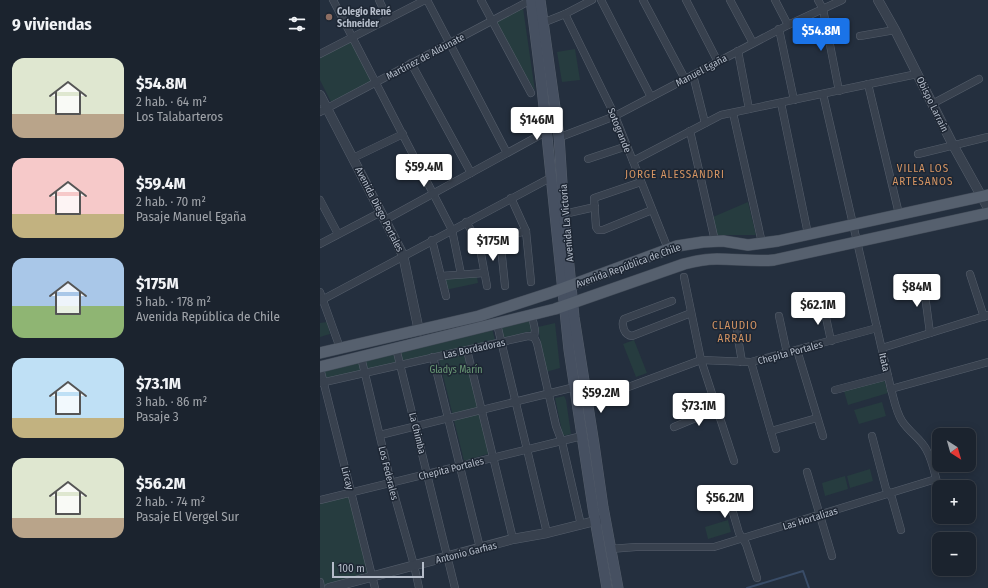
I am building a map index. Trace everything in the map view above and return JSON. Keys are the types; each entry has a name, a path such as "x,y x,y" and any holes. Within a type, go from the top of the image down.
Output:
{"main road":[{"name":"Avenida La Victoria","path":"531,0 538,25 559,136 567,286"},
{"name":"Avenida La Victoria","path":"540,0 538,25 547,134 569,304 575,387 582,436 600,520 610,549 618,588"},
{"name":"Avenida República de Chile","path":"320,353 479,316 677,246 715,241 748,245 778,241 985,195"},
{"name":"Avenida República de Chile","path":"320,368 396,348 532,316 674,267 693,262 719,259 755,261 774,260 988,213"},
{"name":"Avenida La Victoria","path":"569,304 588,402 607,588"}],"street":[{"path":"333,0 452,230 461,274"},
{"path":"379,0 388,19"},
{"path":"320,54 426,0 507,153"},
{"path":"481,0 531,93"},
{"name":"Martínez de Aldunate","path":"323,110 531,0"},
{"path":"538,25 565,14 578,3 592,0"},
{"path":"601,0 651,97"},
{"path":"643,0 685,79"},
{"path":"686,0 718,62"},
{"path":"730,0 752,43"},
{"path":"775,0 788,25"},
{"path":"818,0 823,9 839,90"},
{"name":"Manuel Egaña","path":"559,136 563,136 615,116 779,29 842,0"},
{"name":"Obispo Larraín","path":"878,0 918,74 953,145 985,195 988,208"},
{"name":"Sotogrande","path":"565,14 615,116 668,249"},
{"path":"779,29 794,100"},
{"path":"860,36 895,30"},
{"path":"738,51 749,110"},
{"path":"411,63 471,173"},
{"path":"693,74 705,123"},
{"path":"633,160 720,115 918,74"},
{"path":"932,104 979,79"},
{"path":"868,84 899,214"},
{"name":"Itata","path":"823,94 891,389 901,420 926,448 936,479"},
{"name":"Avenida Diego Portales","path":"320,95 323,110 353,158 403,255 419,331"},
{"path":"781,103 808,234"},
{"path":"733,113 762,243"},
{"path":"690,131 715,241"},
{"path":"353,158 403,134"},
{"path":"320,244 338,234 433,194 542,134 547,134"},
{"path":"918,154 988,137"},
{"path":"588,159 627,146"},
{"path":"322,300 403,255 552,177"},
{"path":"641,182 594,198 596,226 598,230 603,230 652,210"},
{"path":"511,198 526,231 531,282"},
{"path":"320,200 338,234"},
{"path":"564,214 595,207"},
{"path":"466,222 479,243 486,286"},
{"path":"479,243 526,231"},
{"path":"500,237 505,286"},
{"path":"432,240 446,296"},
{"path":"441,276 484,273"},
{"path":"882,348 986,316 970,274"},
{"path":"684,277 701,360 734,462"},
{"path":"923,280 930,333"},
{"path":"320,292 340,348"},
{"path":"672,301 624,319 622,323 625,333 628,336 632,336 691,313"},
{"path":"824,308 831,341"},
{"path":"532,316 535,330 534,337 537,343 556,426 562,442 581,525"},
{"path":"779,316 787,353"},
{"path":"497,324 547,533"},
{"name":"Chepita Portales","path":"588,402 701,360 752,362 877,328"},
{"path":"737,332 742,362"},
{"name":"Las Bordadoras","path":"322,383 528,336 534,337"},
{"name":"La Chimba","path":"396,348 455,588"},
{"path":"467,350 513,540"},
{"path":"797,350 823,436"},
{"name":"Los Federales","path":"361,357 391,483 419,588"},
{"path":"433,357 480,548"},
{"path":"752,362 776,449"},
{"path":"891,389 988,362"},
{"name":"Lircay","path":"320,368 322,383 352,493 375,588"},
{"path":"835,390 888,376"},
{"path":"380,435 575,387"},
{"path":"674,427 717,410"},
{"path":"771,431 817,418"},
{"name":"Chepita Portales","path":"320,500 582,436"},
{"path":"872,436 886,489 892,498 901,530"},
{"path":"807,472 832,556"},
{"name":"Las Hortalizas","path":"610,549 636,547 714,546 936,479"},
{"path":"727,492 757,578"},
{"name":"Antonio Garfias","path":"329,588 448,556 600,520"},
{"path":"320,582 321,588"}],"green space":[{"path":"523,8 535,91 495,22"},
{"path":"351,41 372,82 331,102 320,80 320,57"},
{"path":"575,49 580,80 562,82 557,52"},
{"path":"748,202 756,235 717,235 713,217"},
{"path":"476,272 478,283 445,290 442,274"},
{"path":"530,320 532,331 503,338 501,326"},
{"path":"327,322 330,334 320,337 320,323"},
{"path":"555,323 560,368 546,372 538,327"},
{"path":"492,328 495,340 403,361 399,351"},
{"path":"634,340 647,373 636,377 623,344"},
{"name":"Gladys Marín","path":"466,350 491,453 464,461 438,355"},
{"path":"394,352 396,363 368,370 365,358"},
{"path":"359,361 361,372 326,380 324,369"},
{"path":"884,379 888,393 848,405 844,391"},
{"path":"564,396 566,400 571,434 563,436 555,398"},
{"path":"882,402 886,416 859,424 854,410"},
{"path":"870,469 873,481 850,488 847,476"},
{"path":"845,476 848,489 825,496 822,483"},
{"path":"350,493 370,575 322,588 320,581 320,500"},
{"path":"728,520 731,532 708,539 705,527"}],"waterway":[{"path":"747,588 803,571 809,588"}],"place":[{"name":"Colegio René Schneider","path":"329,17"}],"district":[{"name":"JORGE ALESSANDRI","path":"675,174"},
{"name":"VILLA LOS ARTESANOS","path":"923,174"},
{"name":"CLAUDIO ARRAU","path":"735,331"}]}
